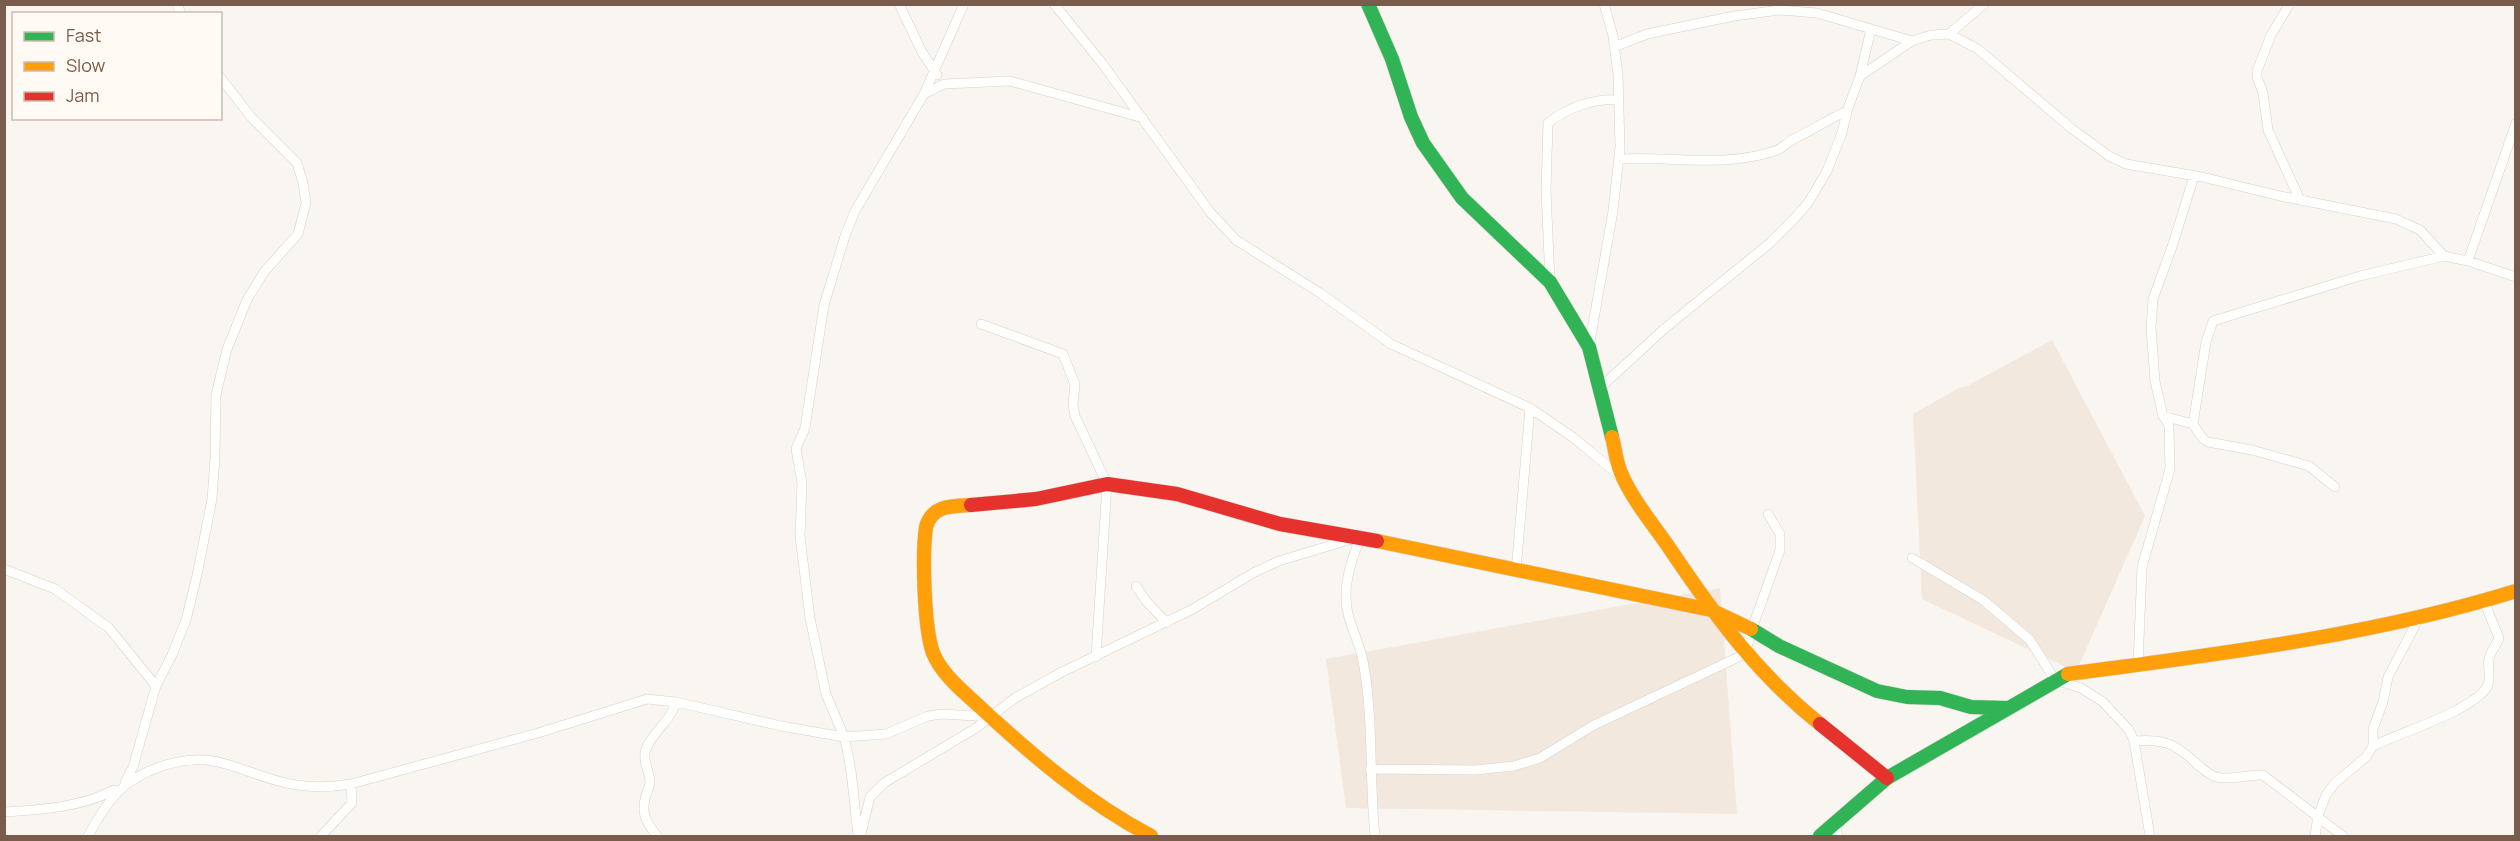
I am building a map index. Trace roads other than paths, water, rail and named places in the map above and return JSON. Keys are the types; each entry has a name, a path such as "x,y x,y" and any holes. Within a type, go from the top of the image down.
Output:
{"street":[{"path":"899,4 934,72 944,84"},
{"path":"859,837 852,798 852,771 844,737 826,694 810,618 800,536 802,483 796,449 805,428 824,305 845,236 855,211 924,94 964,4"},
{"path":"1054,4 1102,63 1210,212 1236,240 1320,293 1391,344 1530,408 1574,438 1623,478 1711,610 1745,654 1796,705 1887,778"},
{"path":"1368,4 1423,143 1462,198 1550,282 1570,320 1589,347 1623,478"},
{"path":"1589,347 1613,211 1619,159 1620,132 1614,47 1611,25 1604,4"},
{"path":"1949,34 1984,4"},
{"path":"2289,5 2271,35 2258,77 2263,93 2268,130 2300,200"},
{"path":"1614,47 1647,34 1722,18 1771,11 1817,13 1912,41"},
{"path":"1601,387 1664,329 1770,243 1794,219 1821,183 1842,133 1847,111 1860,76 1871,29"},
{"path":"1860,76 1912,41 1931,34 1949,34 1978,49 2071,128 2109,156 2126,164 2194,176 2409,223 2430,239 2444,256"},
{"path":"88,837 106,804 124,785 133,767 156,686 186,620 212,499 216,395 227,349 247,300 264,272 298,234 306,203 297,163 251,117 222,80"},
{"path":"924,94 944,84 1010,81 1143,118"},
{"path":"1550,282 1546,190 1548,123 1561,114 1592,101 1618,100"},
{"path":"1619,159 1654,158 1696,161 1744,159 1777,150 1793,139 1847,111"},
{"path":"2468,261 2516,123"},
{"path":"2138,663 2142,567 2170,469 2169,425 2163,416 2155,381 2151,328 2153,299 2194,176"},
{"path":"2193,424 2206,342 2213,321 2360,276 2444,256 2516,276"},
{"path":"981,324 1063,354 1075,384 1073,405 1075,416 1107,484 1095,657"},
{"path":"1515,571 1530,408"},
{"path":"2163,416 2193,424 2203,439 2208,441 2252,450 2309,466 2336,487"},
{"path":"1151,837 1098,806 1047,767 950,679 934,656 927,634 926,523 932,512 945,507 1036,499 1107,484 1177,494 1280,524 1360,537 1711,610 1752,629 1779,646 1877,691 1907,697 1940,698 1978,708 2006,708"},
{"path":"1371,769 1474,770 1514,766 1540,758 1594,725 1745,654 1780,550 1780,534 1768,514"},
{"path":"859,837 870,797 884,783 991,717 1016,698 1062,672 1167,622 1279,561 1360,537"},
{"path":"1360,537 1350,568 1346,595 1348,618 1363,660 1370,729 1376,837"},
{"path":"1912,558 1974,593 2034,644 2055,680 2081,688 2103,702 2129,730 2134,741 2150,837"},
{"path":"4,569 55,589 109,628 156,686"},
{"path":"1136,586 1146,601 1167,622"},
{"path":"1820,837 1837,830 1865,795 1887,778 2055,680 2076,672 2182,659 2340,634 2484,601 2516,591"},
{"path":"2373,746 2434,721 2472,700 2486,687 2489,680 2488,660 2499,638 2484,601"},
{"path":"2315,837 2318,816 2326,795 2335,783 2366,757 2373,746 2373,729 2383,702 2388,677 2420,616"},
{"path":"4,812 44,809 91,801 146,771 181,760 200,758 218,761 291,784 326,788 538,733 647,699 676,702 781,726 844,737 886,734 928,716 942,714 991,717"},
{"path":"657,837 646,824 643,811 650,783 645,765 645,752 651,740 672,713 676,702"},
{"path":"2134,741 2167,742 2182,751 2210,775 2218,778 2263,775 2343,837"},
{"path":"321,837 352,803 351,783"}]}
